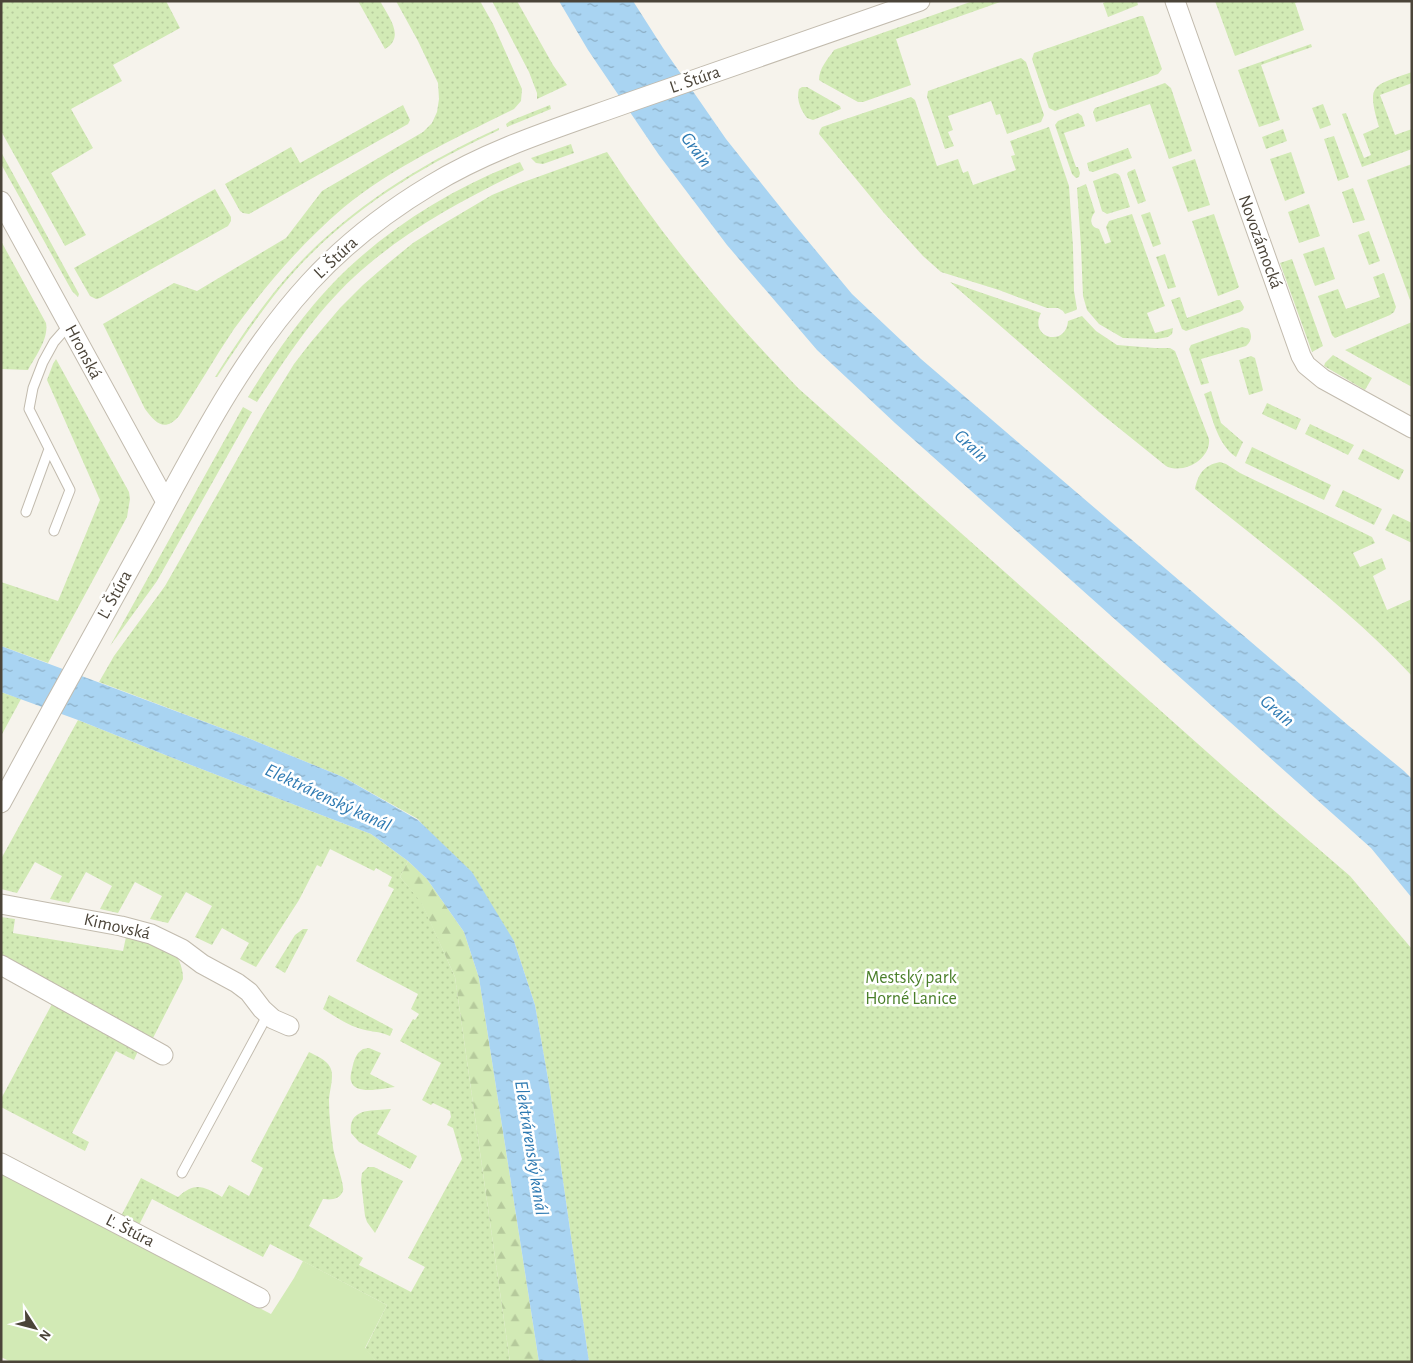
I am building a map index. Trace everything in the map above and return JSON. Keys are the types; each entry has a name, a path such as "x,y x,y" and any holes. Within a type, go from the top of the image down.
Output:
{"street":[{"name":"Ľ. Štúra","path":"1,803 166,502 229,392 280,318 308,284 341,251 376,222 433,184 496,151 920,1"},
{"name":"Novozámocká","path":"1175,1 1301,356 1306,365 1323,379 1412,428"},
{"name":"Hronská","path":"1,201 166,502"},
{"name":"Kimovská","path":"1,904 121,926 151,934 182,949 202,964 237,982 262,1009 273,1018 289,1026"},
{"path":"1,965 163,1055"},
{"name":"Ľ. Štúra","path":"1,1164 260,1298"}],"lane":[{"path":"54,531 70,490 29,409 33,388 42,362 54,342 69,325"},
{"path":"26,512 49,448"},
{"path":"182,1173 268,1014"}],"green space":[{"path":"1,1 166,1 180,28 113,65 122,81 71,109 93,148 51,173 86,235 65,246 1,131"},
{"path":"358,1 380,1 387,13 395,32 394,39 385,49"},
{"path":"396,1 480,1 493,24 522,89 521,101 514,109 404,166 343,208 298,251 259,297 234,329 179,416 169,424 165,425 157,422 145,409 103,324 174,283 197,291 286,238 322,191 423,132 432,123 437,112 439,99 438,83"},
{"path":"492,1 517,1 553,65 567,85 537,99 537,93 529,72"},
{"path":"973,1 1003,1 896,39 911,85 863,102 858,102 819,80 822,68 834,50"},
{"path":"1108,1 1137,1 1138,5 1108,17 1103,3"},
{"path":"1215,1 1300,1 1295,3 1304,30 1235,56"},
{"path":"1140,16 1144,18 1162,69 1158,74 1055,111 1049,108 1032,59 1034,53"},
{"path":"1311,44 1312,47 1261,65 1280,120 1259,127 1238,70"},
{"path":"1021,58 1026,62 1044,115 1041,122 1007,134 1000,114 996,115 991,101 948,116 953,130 948,132 954,146 945,149 927,97 928,91"},
{"path":"1412,72 1412,83 1380,95 1395,135 1412,129 1412,149 1362,167 1342,114 1346,113 1364,158 1371,155 1363,134 1379,127 1373,94 1381,84"},
{"path":"1165,83 1171,88 1192,151 1169,159 1150,104 1096,122 1093,112 1095,108"},
{"path":"802,87 807,87 840,106 841,109 813,120 807,118 799,101 798,93"},
{"path":"911,97 915,100 937,166 958,159 963,173 968,171 973,185 1016,170 1011,156 1015,155 1010,141 1049,127 1069,186 1076,310 1065,314 1058,308 1047,308 999,290 941,272 923,256 884,213 819,134 822,127"},
{"path":"1323,104 1331,125 1320,129 1312,108"},
{"path":"403,105 410,120 408,124 249,214 240,211 225,184 291,147 300,163"},
{"path":"550,105 551,109 507,127 506,124 510,121"},
{"path":"1078,113 1082,116 1085,126 1064,133 1080,173 1079,177 1076,178 1072,174 1055,125 1058,121"},
{"path":"499,128 499,130 424,169 400,184 377,199 333,234 285,282 238,345 217,377 215,377 271,296 309,253 330,233 398,182 448,153"},
{"path":"1283,129 1287,141 1266,149 1262,137"},
{"path":"1334,136 1349,177 1338,181 1324,139"},
{"path":"571,144 574,153 543,164 536,163 531,158"},
{"path":"1128,148 1132,158 1093,172 1089,171 1087,163"},
{"path":"1,152 79,294 78,297 72,291 1,164"},
{"name":"Mestský park Horné Lanice","path":"607,152 689,266 744,330 798,388 1234,776 1350,876 1412,949 1412,1362 589,1362 550,1090 535,1005 514,941 418,819 343,777 248,738 99,682 114,656 165,586 263,414 294,364 340,308 363,285 413,243 492,195"},
{"path":"1291,152 1305,193 1285,201 1270,159"},
{"path":"1195,159 1210,205 1188,212 1172,167"},
{"path":"520,162 524,170 479,192 435,217 373,260 326,306 290,353 257,402 248,397 271,361 311,308 340,276 374,245 413,217 454,192"},
{"path":"1412,164 1412,299 1410,300 1367,180"},
{"path":"1135,169 1146,201 1138,204 1127,174"},
{"path":"1115,173 1120,176 1130,207 1107,214 1102,211 1093,181"},
{"path":"1086,184 1095,212 1091,222 1092,225 1099,229 1105,244 1111,242 1106,227 1109,221 1132,214 1165,306 1147,313 1155,333 1173,328 1172,334 1168,337 1157,339 1123,338 1099,324 1087,310 1083,296 1077,188"},
{"path":"1353,188 1365,220 1353,223 1342,192"},
{"path":"215,189 231,217 228,226 100,298 96,299 90,296 74,268"},
{"path":"1309,204 1320,236 1299,243 1288,212"},
{"path":"1150,212 1161,244 1153,247 1141,215"},
{"path":"1214,214 1239,287 1218,296 1192,221"},
{"path":"1369,231 1380,261 1369,265 1358,235"},
{"path":"1,241 46,323 43,341 38,354 28,370 1,369"},
{"path":"1324,247 1335,279 1315,286 1303,254"},
{"path":"1165,254 1176,287 1168,289 1156,257"},
{"path":"1292,259 1323,346 1312,352 1280,263"},
{"path":"1384,273 1396,307 1394,312 1335,338 1332,335 1318,296 1338,289 1346,309 1380,297 1373,277"},
{"path":"950,282 1041,313 1038,322 1039,329 1043,334 1049,336 1061,335 1066,329 1068,321 1082,316 1096,331 1117,345 1170,348 1175,351 1209,439 1206,453 1201,459 1188,467 1173,468 1166,466 1099,412"},
{"path":"1180,297 1187,318 1237,300 1240,300 1244,307 1240,312 1186,331 1182,329 1171,300"},
{"path":"1412,322 1412,387 1345,350"},
{"path":"1242,327 1249,329 1251,334 1251,338 1246,346 1201,359 1209,383 1201,385 1189,349 1191,345"},
{"path":"1333,355 1372,378 1365,390 1324,366"},
{"path":"1251,356 1255,358 1263,390 1249,395 1239,360"},
{"path":"56,359 129,492 130,499 127,517 48,663 1,646 1,582 58,601 100,500 47,380"},
{"path":"1211,391 1221,423 1243,442 1236,457 1229,451 1219,436 1204,394"},
{"path":"1267,403 1301,419 1296,430 1262,414"},
{"path":"243,407 252,412 157,581 110,646"},
{"path":"1310,424 1354,445 1348,455 1305,434"},
{"path":"1252,447 1331,485 1324,500 1245,463"},
{"path":"1363,449 1404,470 1399,480 1358,459"},
{"path":"1220,462 1372,537 1375,543 1353,553 1360,567 1382,558 1386,569 1373,576 1387,610 1412,599 1412,676 1334,602 1195,489 1203,471 1210,465"},
{"path":"1343,490 1382,509 1374,525 1335,506"},
{"path":"1393,514 1412,523 1412,543 1385,530"},
{"path":"1,692 21,699 1,736"},
{"path":"78,720 371,834 408,861 400,877 421,901 455,977 510,1362 377,1362 365,1349 387,1305 270,1244 263,1257 152,1199 138,1227 120,1218 141,1178 178,1197 190,1189 200,1187 222,1197 229,1185 249,1196 263,1168 251,1161 309,1052 326,1062 331,1071 330,1124 343,1191 337,1198 323,1199 309,1226 363,1258 359,1265 411,1292 425,1267 408,1258 462,1159 453,1128 447,1125 451,1117 450,1111 422,1100 441,1063 400,1041 413,1019 415,1020 419,1014 411,1009 418,994 356,961 394,889 388,886 392,877 376,868 374,871 330,849 321,867 317,865 299,900 256,967 240,959 249,943 222,928 212,945 195,937 212,906 186,892 168,923 150,919 162,896 135,882 118,913 100,909 112,886 86,872 69,903 50,899 62,876 35,862 17,893 1,889 1,859"},
{"path":"408,861 427,879 464,932 479,978 539,1362 510,1362 455,977 421,902 400,877"},
{"path":"1,917 15,919 13,933 123,951 126,937 153,944 177,957 180,962 183,979 153,1038 1,957"},
{"path":"303,929 308,929 285,973 275,967 295,935"},
{"path":"329,995 393,1029 390,1036 354,1026 323,1009"},
{"path":"52,1004 138,1051 134,1060 116,1051 72,1133 89,1142 85,1151 1,1107 1,1096"},
{"path":"369,1048 381,1053 370,1074 395,1087 364,1090 354,1086 351,1077 355,1058 363,1049"},
{"path":"391,1109 377,1134 417,1156 410,1169 359,1142 351,1133 353,1119 363,1112"},
{"path":"368,1167 374,1167 403,1181 375,1233 365,1216 361,1181 362,1173"},
{"path":"1,1174 271,1314 303,1261 387,1305 365,1348 377,1362 11,1362 1,1357"}],"water":[{"name":"Grain","path":"559,1 633,1 726,139 852,294 921,359 1412,779 1412,898 1371,848 895,423 817,350 727,245 659,155 588,50"},
{"name":"Elektrárenský kanál","path":"1,646 248,738 343,777 418,820 472,872 514,941 535,1005 550,1090 589,1362 539,1362 479,978 464,932 427,879 408,861 371,834 1,692"}]}
